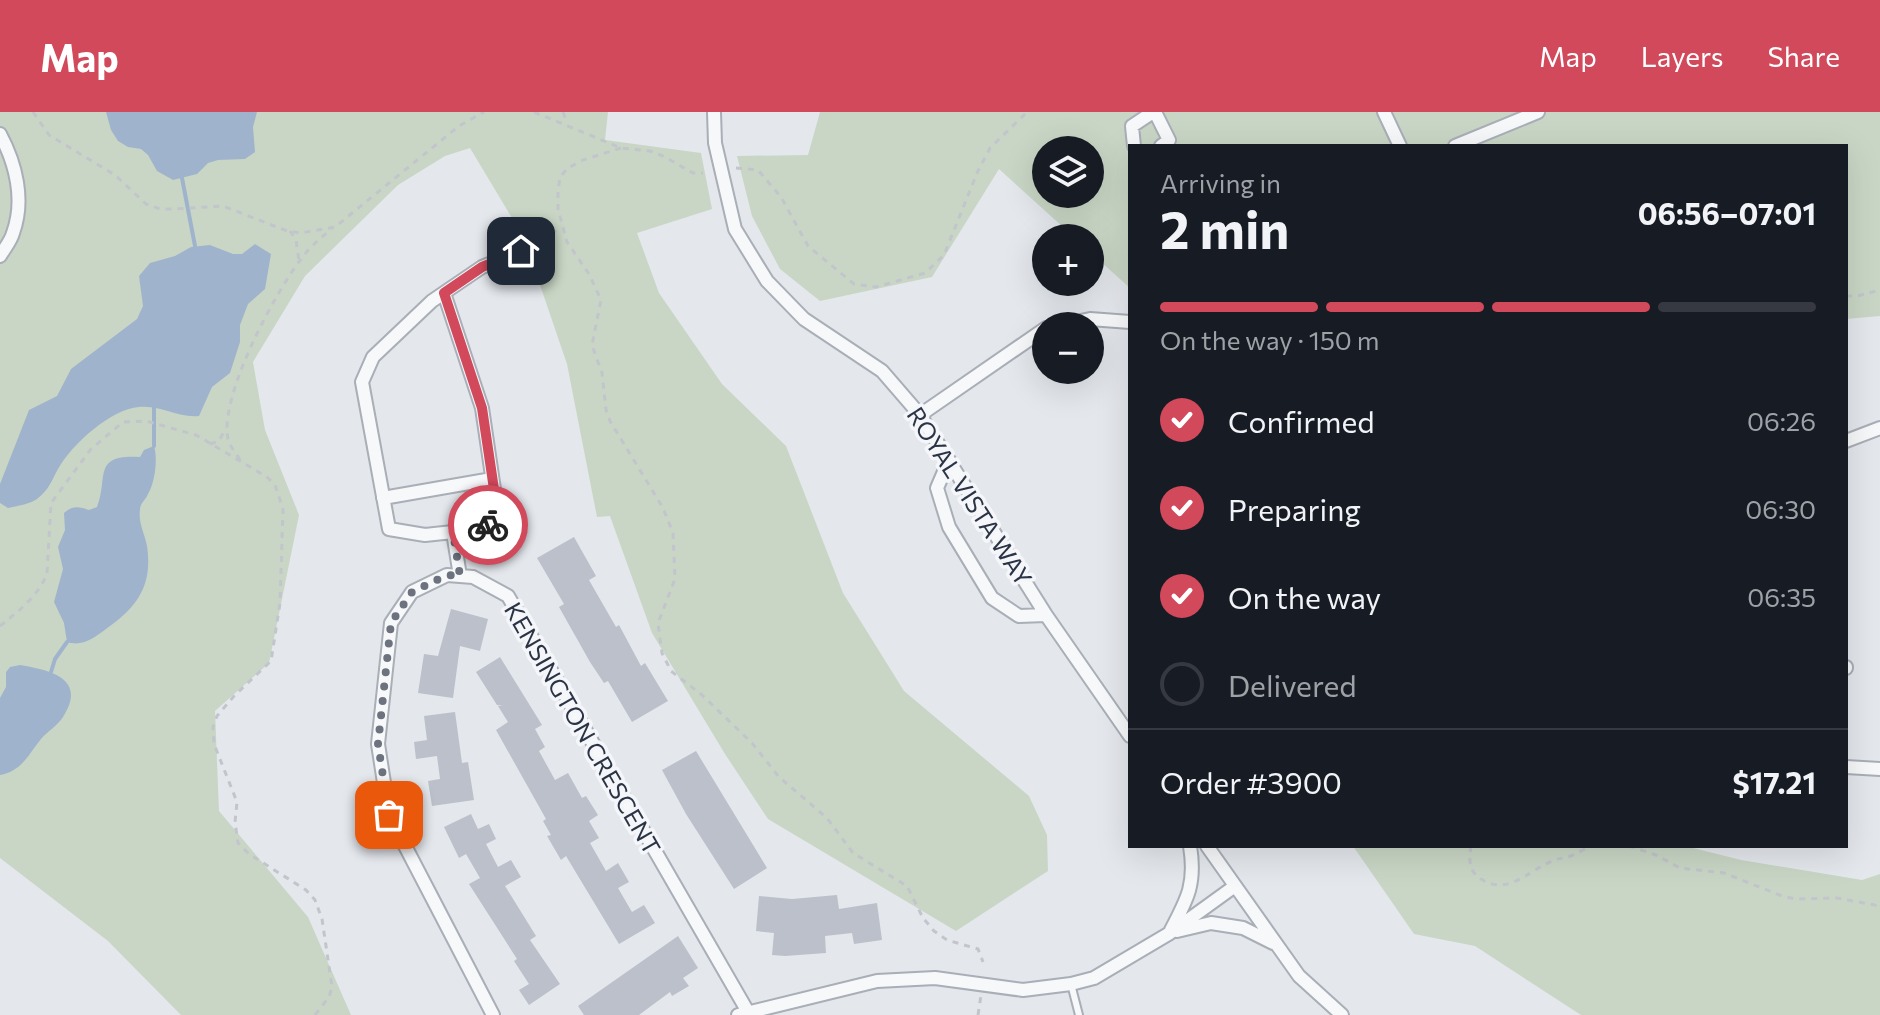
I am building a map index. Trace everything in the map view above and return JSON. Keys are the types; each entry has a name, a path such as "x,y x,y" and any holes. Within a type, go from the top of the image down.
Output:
{"street":[{"name":"ROYAL VISTA WAY","path":"714,112 715,143 735,229 767,281 804,319 882,371 920,415 1046,615 1128,733"},
{"path":"1134,144 1132,126 1154,112 1169,140 1164,144"},
{"path":"1384,112 1399,144"},
{"path":"1460,144 1538,112"},
{"path":"0,134 11,155 19,192 13,234 0,256"},
{"path":"444,293 482,408 499,523 425,535 389,529 362,382 373,357 444,293 482,267 521,251"},
{"path":"1104,320 1128,322"},
{"path":"920,415 1032,338"},
{"path":"1848,440 1880,428"},
{"path":"949,460 937,488 949,527 992,598 1019,616 1046,615"},
{"path":"383,498 492,479"},
{"path":"453,532 460,576 447,575 412,592 391,623 378,744 389,815 493,1015"},
{"name":"KENSINGTON CRESCENT","path":"460,576 473,577 508,596 743,1013"},
{"path":"1848,767 1880,769"},
{"path":"1170,933 1187,901 1195,872 1190,848"},
{"path":"1208,848 1299,976 1342,1015"},
{"path":"743,1013 877,981 935,978 1023,990 1071,984 1094,978 1170,933 1235,886"},
{"path":"1170,933 1211,923 1243,928 1276,945"}],"lane":[{"path":"1071,984 1079,1015"}],"path":[{"path":"33,112 49,135 115,175 146,204 160,209 223,206 290,231 318,232 335,227"},
{"path":"242,462 229,439 234,389 258,332 298,262 316,242 459,126 484,112"},
{"path":"534,112 621,148 650,151 693,173 703,173"},
{"path":"563,112 569,127"},
{"path":"736,168 758,170 781,197 808,246 854,284 876,287 925,273 944,255 990,148 1027,112"},
{"path":"621,148 568,168 560,177 558,200 561,226 567,242 589,274 601,300 592,345 602,373 606,410 663,508 673,533 675,579 658,623 662,653 671,671 702,695 752,743 779,777 827,818 853,853 907,886 923,918 934,931 947,940 978,949 983,962"},
{"path":"521,251 540,247 561,226"},
{"path":"290,231 298,248 298,262"},
{"path":"1848,296 1880,290"},
{"path":"0,626 36,595 43,584 47,574 51,503 91,449 123,422 146,421 196,435 267,477 275,485 283,509 280,603 271,661 217,716 213,727 214,744 237,802 235,822 238,843 249,854 306,890 320,910 332,987 329,997 315,1015"},
{"path":"210,444 219,441 228,426"},
{"path":"1471,848 1469,861 1476,876 1499,886 1508,885 1559,857 1569,857 1587,848"},
{"path":"1635,848 1680,868 1724,873 1782,896 1796,899 1837,898 1880,906"},
{"path":"978,1015 981,995"}],"green space":[{"path":"0,112 608,112 605,140 701,153 712,209 637,233 659,293 722,384 786,446 843,593 904,691 1029,796 1047,835 1048,871 956,931 768,819 652,633 610,516 597,517 567,364 524,238 470,148 445,156 398,185 305,276 253,362 265,430 299,515 269,663 215,711 219,811 308,917 351,1015 181,1015 108,941 0,858"},
{"path":"820,112 1880,112 1880,316 1848,319 1848,144 1128,144 1128,286 1104,265 1104,224 1060,224 1042,208 1104,208 1104,136 1032,136 1032,199 999,169 932,277 820,301 780,269 752,216 737,156 808,155"},
{"path":"1354,848 1693,848 1741,860 1862,880 1880,874 1880,1015 1581,1015 1475,946 1414,934"}],"water":[{"path":"106,112 257,112 253,127 255,152 245,159 208,163 197,174 173,180 157,171 141,149 118,141"},
{"path":"255,244 271,254 265,289 248,304 240,325 240,342 230,373 212,387 199,416 147,407 116,414 93,429 73,449 37,499 8,508 0,503 0,484 29,410 57,396 71,369 137,319 143,306 139,276 150,263 175,256 191,247 210,245 233,254 242,254"},
{"path":"154,446 154,477 140,508 148,560 145,584 134,604 97,636 83,642 67,642 64,623 54,602 63,569 58,547 65,530 64,513 73,508 89,510 97,507 108,464 114,459 140,457 144,450"},
{"path":"20,665 62,678 71,693 70,704 61,720 41,739 24,762 0,775 0,698 6,687 6,672 10,667"}],"building":[{"path":"574,537 596,576 589,580 641,666 645,663 668,701 632,722 608,681 604,683 590,662 559,607 564,604 537,558"},
{"path":"451,609 488,619 480,651 460,646 453,698 418,693 424,654 438,656"},
{"path":"500,657 542,725 535,729 545,747 539,751 555,780 568,773 582,798 586,796 598,815 589,821 599,838 590,843 606,871 618,863 629,882 618,888 632,912 644,905 655,923 619,944 566,856 561,860 547,836 551,835 543,821 546,819 496,730 508,722 498,706 503,706 497,705 476,672"},
{"path":"455,712 462,763 468,762 474,800 432,806 428,781 440,779 437,756 416,759 414,742 427,740 424,716"},
{"path":"696,751 767,868 734,889 662,770"},
{"path":"471,814 478,829 489,824 496,839 486,844 498,867 511,860 521,877 505,886 536,936 530,940 560,984 529,1005 519,990 529,984 514,961 517,959 469,884 480,878 466,854 459,858 444,827"},
{"path":"837,895 839,909 877,903 882,940 854,944 852,933 825,936 826,953 785,956 772,955 774,933 756,931 759,896 792,899"},
{"path":"678,936 698,968 683,978 689,986 672,996 670,992 639,1015 584,1015 578,1006"}],"waterway":[{"path":"182,178 195,246"},
{"path":"154,408 154,446"},
{"path":"51,672 55,659 67,642"}],"way so far":[{"path":"389,815 378,744 391,623 412,592 447,575 460,576 453,532 488,525"}],"route":[{"path":"488,525 499,523 482,408 444,293 482,267 521,251"}]}
